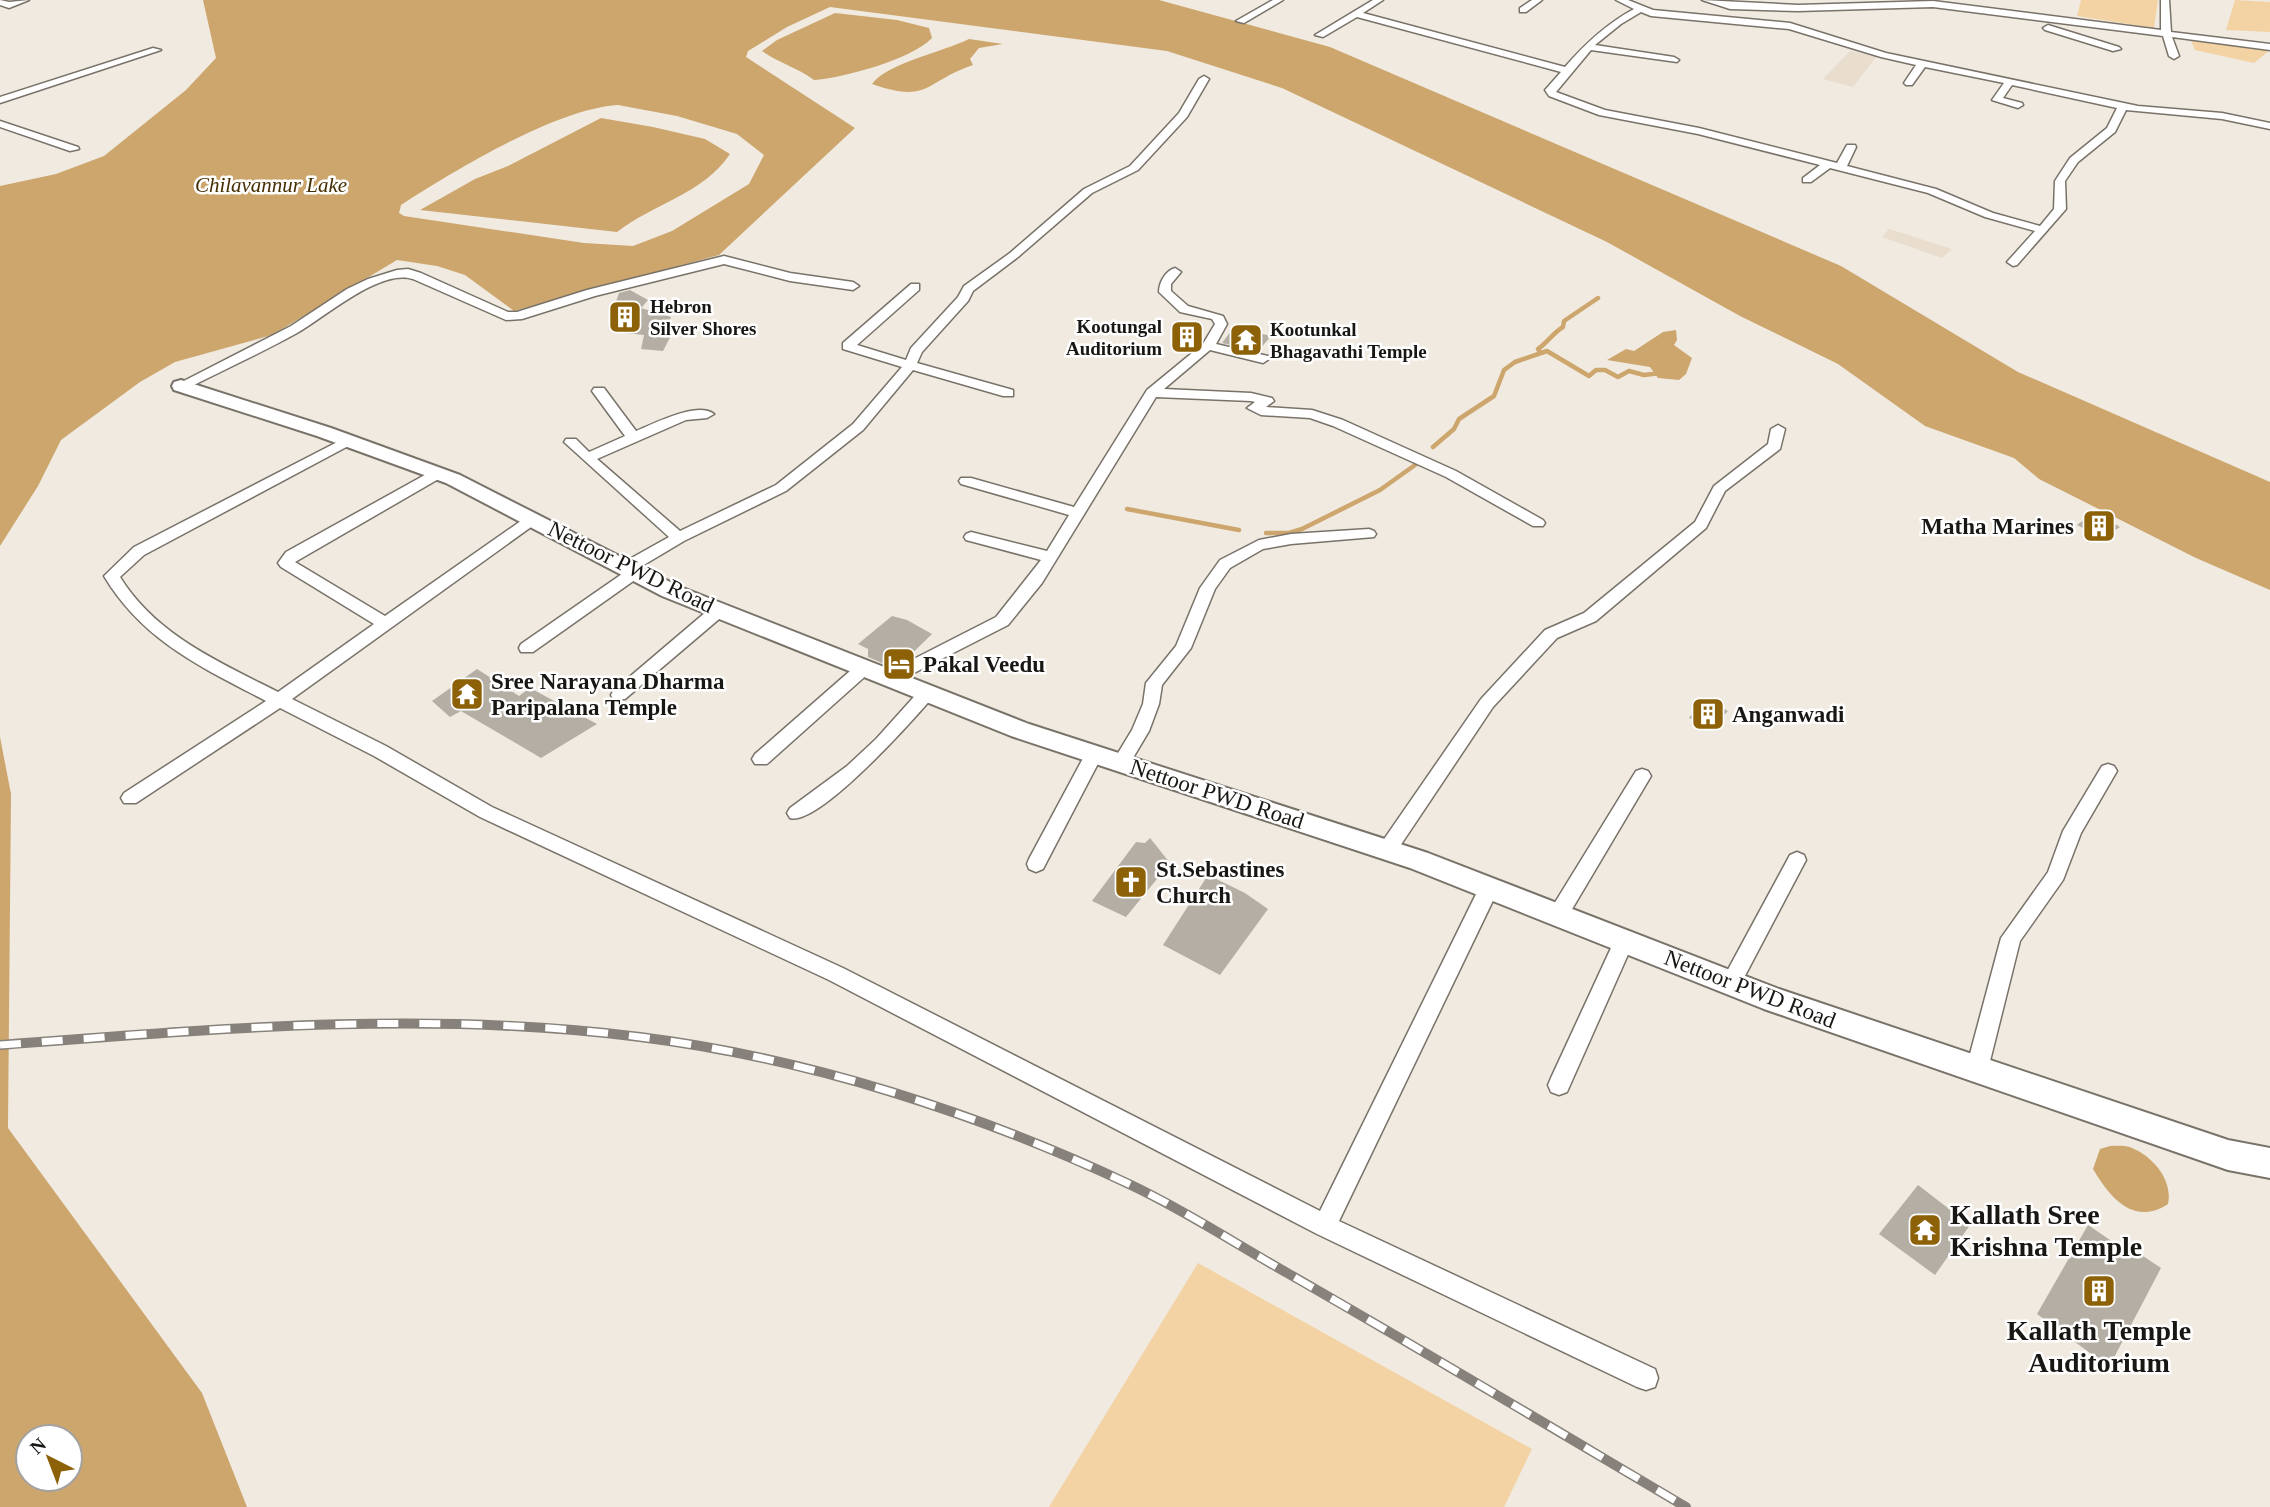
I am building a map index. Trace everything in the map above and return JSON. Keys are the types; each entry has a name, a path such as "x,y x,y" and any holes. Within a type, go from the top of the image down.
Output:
{"street":[{"path":"0,2 9,5 26,0"},
{"path":"1241,21 1279,0"},
{"path":"1320,35 1379,0"},
{"path":"1523,10 1538,0"},
{"path":"1620,0 1639,10 1790,26 1847,45 2123,106 2222,116 2270,126"},
{"path":"1706,0 1730,6 1798,8 1923,4 2270,47"},
{"path":"2165,0 2165,34 2174,56"},
{"path":"1362,8 1567,71"},
{"path":"1639,10 1621,19 1587,47 1552,85 1552,94 1592,110 1699,131 1932,191 1989,215 2043,230"},
{"path":"2049,19 2044,27 2116,49"},
{"path":"1587,47 1674,60"},
{"path":"0,100 156,50"},
{"path":"1909,83 1923,62"},
{"path":"527,648 629,571 679,538 781,488 858,427 910,365 916,351 964,298 968,289 1014,255 1088,191 1134,169 1147,151 1182,115 1204,79"},
{"path":"2011,80 1997,100 2018,105"},
{"path":"2013,262 2060,209 2060,181 2074,160 2111,130 2123,106"},
{"path":"0,124 74,149"},
{"path":"1841,167 1851,147"},
{"path":"1807,180 1828,164"},
{"path":"181,386 295,329 372,282 408,273 506,316 518,316 591,293 724,260 790,277 853,286"},
{"path":"897,681 908,669 1002,621 1037,579 1152,393 1208,346 1221,324 1217,316 1184,309 1165,292 1166,284 1175,272"},
{"path":"915,287 848,346 1008,393"},
{"path":"1208,346 1263,359"},
{"name":"Nettoor PWD Road","path":"181,386 437,474 533,519 670,591 1020,730 1387,849 1731,984 2228,1154 2270,1163"},
{"path":"599,391 633,437"},
{"path":"1152,393 1261,398 1267,401 1254,408 1261,411 1312,414 1395,447 1451,474 1538,523"},
{"path":"587,458 684,415 707,414"},
{"path":"1387,849 1496,693 1551,635 1590,617 1701,525 1719,489 1775,446 1778,429"},
{"path":"347,441 139,551 112,576 121,594 177,647 380,751 486,812 836,974 1325,1226 1646,1378"},
{"path":"571,442 679,538"},
{"path":"386,624 286,563 291,556 437,474"},
{"path":"966,481 1077,513"},
{"path":"130,797 279,700 533,519"},
{"path":"1121,763 1140,731 1151,704 1154,683 1183,648 1204,597 1225,564 1259,545 1291,539 1369,534"},
{"path":"971,537 1050,556"},
{"path":"619,695 719,610"},
{"path":"761,758 864,668"},
{"path":"796,813 853,771 882,744 927,693"},
{"path":"1036,864 1094,754"},
{"path":"1977,1069 2011,938 2056,875 2072,831 2108,771"},
{"path":"1558,915 1642,776"},
{"path":"1731,984 1797,860"},
{"path":"1325,1226 1489,888"},
{"path":"1559,1085 1623,941"}],"shaded area":[{"path":"2081,0 2158,0 2154,28 2077,16"},
{"path":"2235,0 2270,2 2270,32 2226,30"},
{"path":"2191,41 2270,50 2254,63 2195,50"},
{"path":"1850,51 1876,57 1853,87 1823,79"},
{"path":"1889,229 1952,249 1942,258 1882,237"},
{"path":"1198,1263 1532,1449 1504,1507 1049,1507"}],"water":[{"name":"Chilavannur Lake","path":"203,0 1159,0 1330,47 1841,266 2018,372 2270,482 2270,590 2196,558 2039,479 2014,458 1925,426 1838,364 1740,316 1607,242 1282,88 1167,51 830,7 787,27 748,51 746,57 855,128 719,255 514,311 465,275 437,266 397,260 272,335 175,362 140,382 61,440 38,486 0,546 0,186 56,174 104,156 186,90 216,58","holes":["618,105 677,116 737,134 764,155 749,184 672,231 633,246 584,243 404,216 399,213 401,205 449,175 506,143 565,117"]},
{"path":"835,13 897,20 929,28 932,38 894,60 842,76 814,80 762,51 777,40"},
{"path":"969,39 1003,44 979,48 970,59 973,65 926,88 905,92 872,84 902,64"},
{"path":"601,118 705,139 730,154 719,168 692,189 617,232 420,210 475,179 508,166"},
{"path":"1676,330 1677,340 1674,345 1692,358 1686,374 1679,380 1658,378 1650,367 1607,360 1626,349 1634,351 1663,332"},
{"path":"0,737 11,794 8,1128 202,1393 247,1507 0,1507"},
{"path":"2110,1146 2130,1147 2148,1157 2165,1179 2168,1204 2144,1212 2133,1210 2115,1198 2093,1169 2100,1149"}],"building":[{"name":"Hebron Silver Shores","path":"630,290 648,300 641,308 671,317 670,320 658,320 675,328 663,351 641,349 644,335 624,333 632,321 609,322 619,293"},
{"name":"Kootunkal Bhagavathi Temple","path":"1234,327 1271,336 1258,351 1222,343"},
{"name":"Matha Marines","path":"2093,513 2120,527 2103,538 2077,525"},
{"path":"892,616 907,620 932,634 896,669 868,657 868,649 858,644"},
{"path":"477,669 519,696 530,688 597,724 541,758 461,711 450,717 432,701"},
{"name":"Anganwadi","path":"1705,699 1728,711 1712,728 1689,718"},
{"name":"St.Sebastines Church","path":"1150,838 1170,863 1126,917 1092,901 1136,842 1145,843"},
{"path":"1208,875 1245,893 1268,909 1220,975 1163,945"},
{"name":"Kallath Sree Krishna Temple","path":"1918,1185 1970,1225 1935,1275 1879,1234"},
{"name":"Kallath Temple Auditorium","path":"2088,1225 2116,1244 2137,1252 2161,1268 2109,1367 2037,1314"}],"waterway":[{"path":"1540,352 1538,349 1563,327 1564,321 1598,298"},
{"path":"1433,447 1454,429 1459,419 1494,396 1504,370 1515,362 1547,351 1589,376 1596,370 1605,370 1618,377 1629,371 1644,375 1661,373"},
{"path":"1266,533 1289,533 1302,529 1380,490 1415,465"},
{"path":"1127,509 1239,530"}],"railway":[{"path":"0,1045 240,1028 400,1023 480,1025 640,1037 703,1046 829,1074 953,1112 1013,1134 1151,1195 1389,1331 1686,1507"}],"place":[{"name":"Hebron Silver Shores","path":"625,317"},
{"name":"Kootungal Auditorium","path":"1187,337"},
{"name":"Kootunkal Bhagavathi Temple","path":"1246,340"},
{"name":"Matha Marines","path":"2099,526"},
{"name":"Pakal Veedu","path":"899,664"},
{"name":"Sree Narayana Dharma Paripalana Temple","path":"467,694"},
{"name":"Anganwadi","path":"1708,714"},
{"name":"St.Sebastines Church","path":"1131,882"},
{"name":"Kallath Sree Krishna Temple","path":"1925,1230"},
{"name":"Kallath Temple Auditorium","path":"2099,1291"}]}
